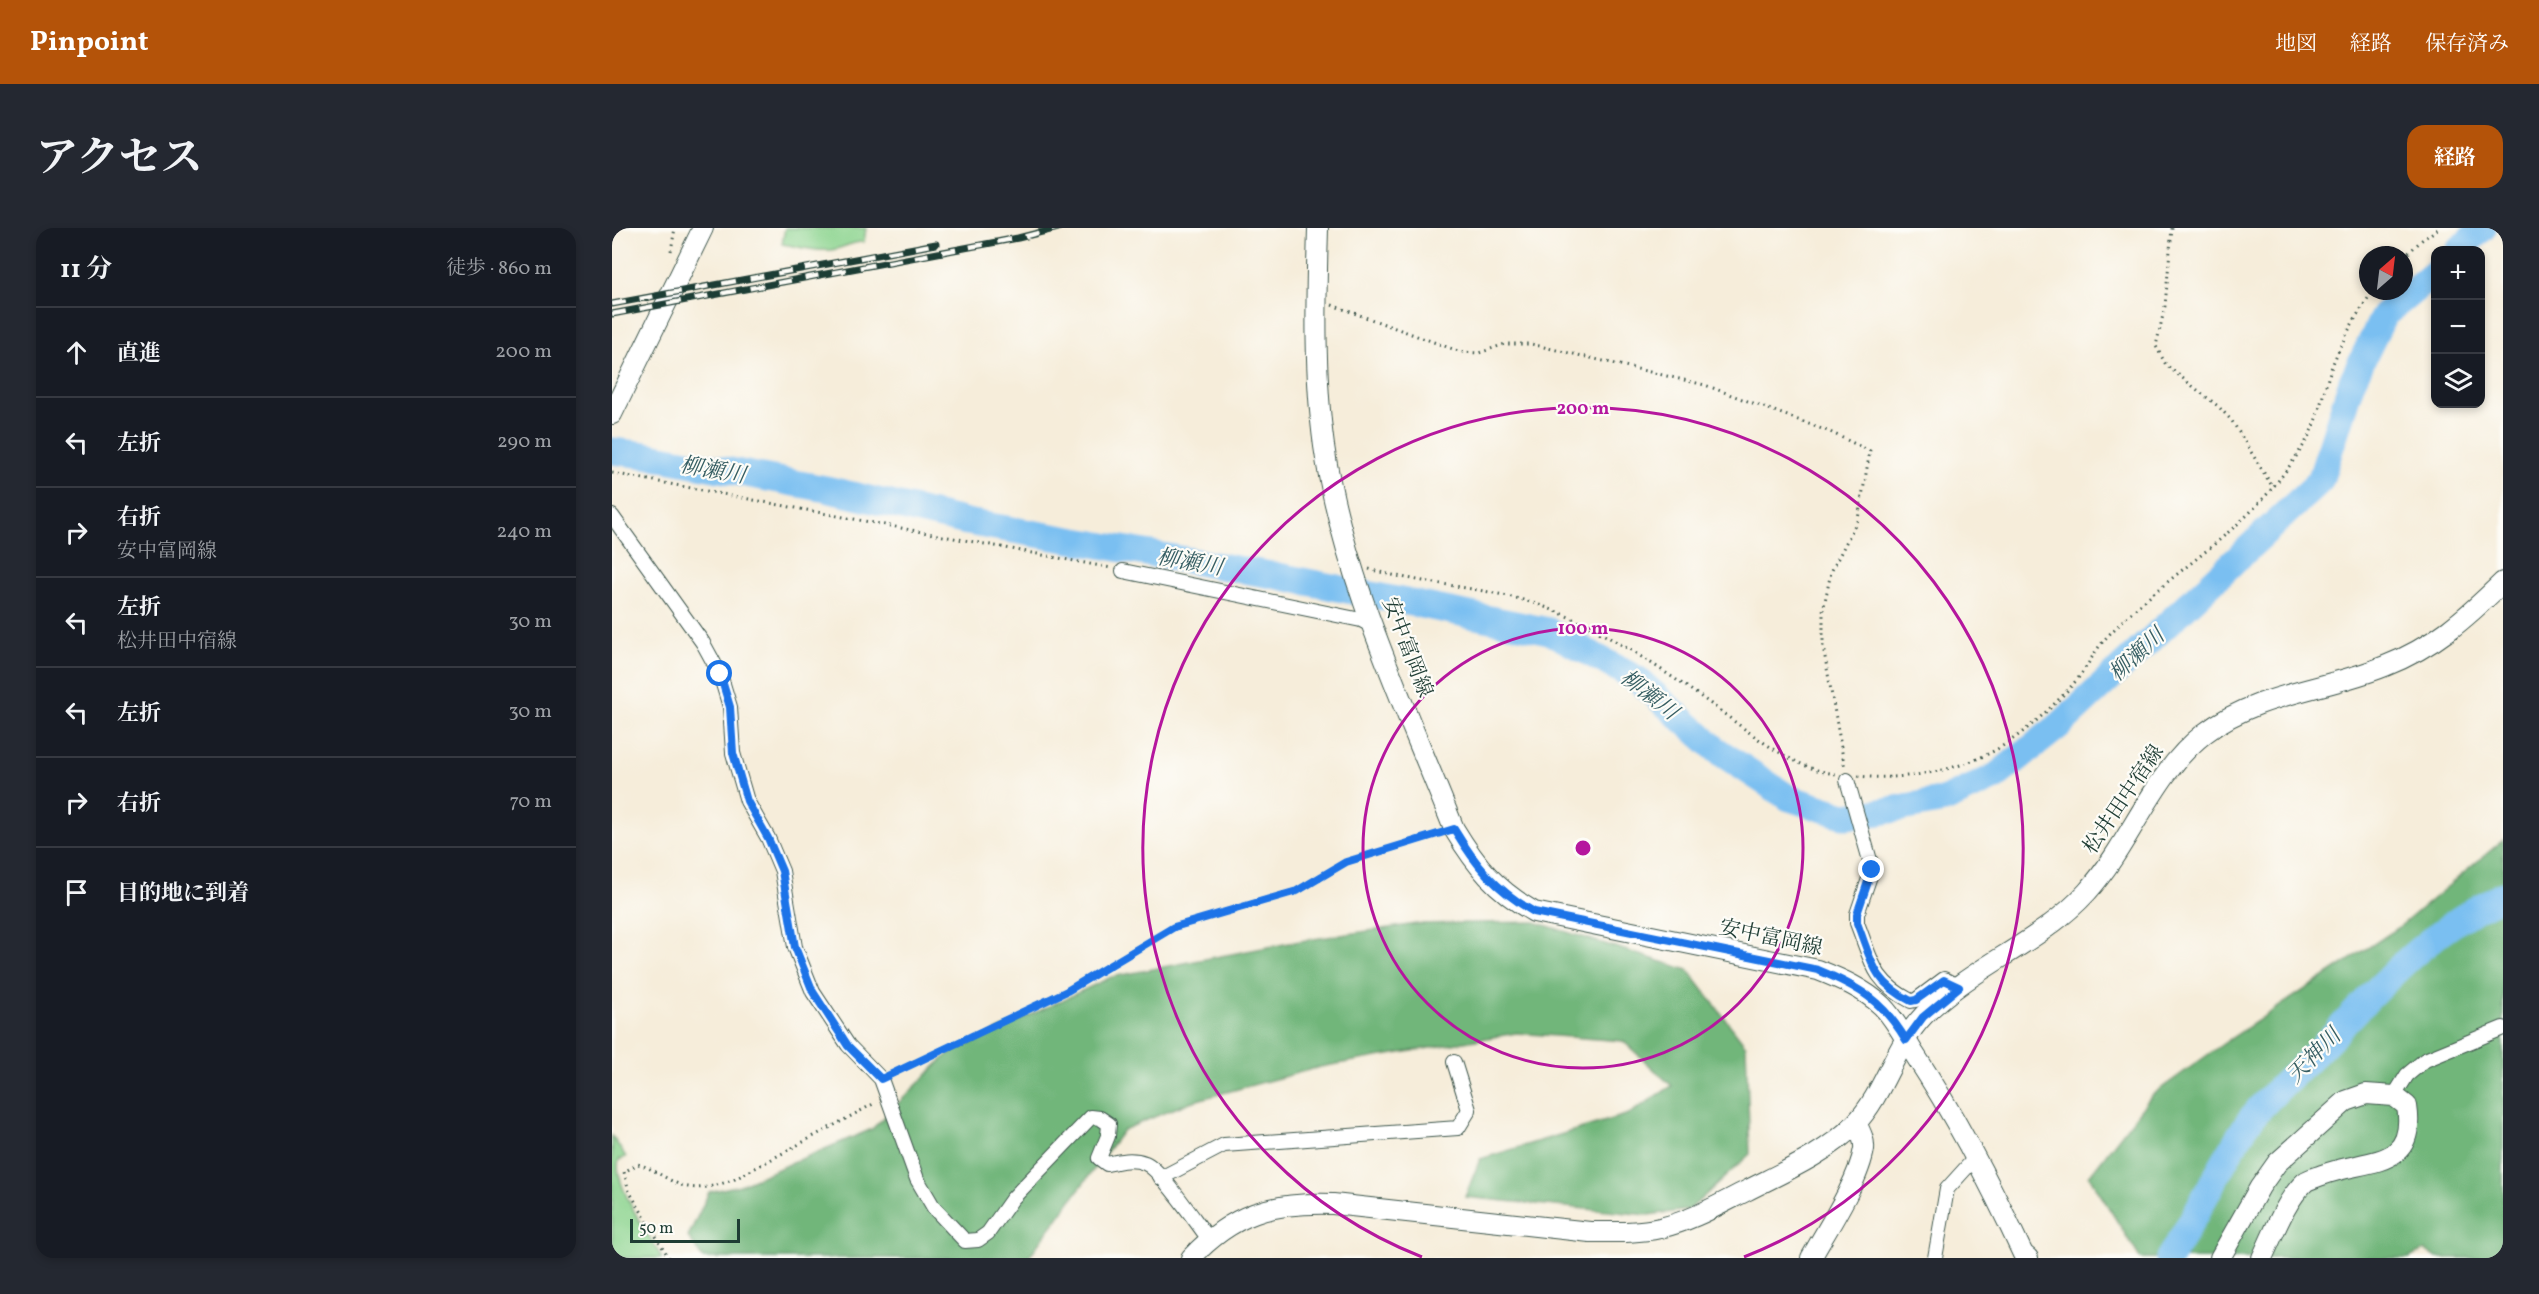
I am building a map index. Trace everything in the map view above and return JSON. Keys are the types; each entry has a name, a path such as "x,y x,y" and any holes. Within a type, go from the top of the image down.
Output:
{"main road":[{"path":"612,414 704,228"},
{"name":"安中富岡線","path":"1318,228 1316,301 1324,446 1352,566 1454,829 1472,859 1509,897 1534,912 1818,970 1849,982 1880,1005 1893,1018 1976,1157 2023,1254 2028,1258"},
{"name":"松井田中宿線","path":"1906,1040 1923,1017 1959,987 2053,922 2086,892 2121,848 2161,780 2189,746 2205,733 2222,720 2247,708 2382,668 2417,653 2459,625 2503,582"},
{"path":"1191,1258 1209,1239 1234,1221 1280,1206 1314,1203 1590,1232 1629,1232 1660,1228 1691,1218 1805,1161 1856,1123 1873,1100 1906,1040"},
{"path":"2220,1258 2255,1196 2277,1163 2346,1101 2366,1094 2394,1096 2407,1107 2410,1126 2407,1141 2395,1154 2306,1181 2290,1202 2262,1258"},
{"path":"1811,1258 1855,1178 1864,1150 1864,1143 1856,1123"}],"street":[{"path":"612,516 703,643 720,674 730,707 733,753 747,801 768,838 782,871 795,947 813,992 848,1046 881,1079 917,1179 934,1208 964,1241 978,1240 988,1233 1012,1199 1091,1117 1100,1118 1109,1124 1108,1136 1099,1158 1107,1164 1125,1160 1146,1164 1161,1178 1209,1239"},
{"path":"1123,571 1373,623"},
{"path":"1846,778 1872,870 1857,914 1857,923 1877,974 1891,991 1911,1001 1916,1000 1944,980 1959,987"},
{"path":"2394,1096 2407,1075 2425,1060 2503,1028"},
{"path":"1161,1178 1224,1145 1458,1128 1469,1110 1454,1062"},
{"path":"1935,1258 1947,1189 1976,1157"}],"path":[{"path":"2172,228 2166,306 2156,346 2166,365 2219,407 2232,421 2272,487"},
{"path":"2413,248 2439,228"},
{"path":"1352,566 1504,594 1555,611 1604,635 1676,680 1783,753 1813,769 1846,778 1876,778 1942,771 1973,761 2000,748 2038,719 2074,684 2105,640 2153,594 2243,519 2272,487 2306,441 2321,405 2332,367 2354,317 2366,300"},
{"path":"1316,301 1355,312 1461,352 1479,353 1505,344 1531,344 1705,384 1830,432 1870,451 1858,519 1831,572 1823,611 1823,646 1846,778"},
{"path":"612,473 1123,571"},
{"path":"881,1079 1067,991 1174,927 1297,891 1346,862 1454,829"},
{"path":"669,1258 629,1191 624,1172 638,1164 684,1186 694,1189 712,1188 735,1179 888,1096"}],"green space":[{"path":"785,228 866,228 864,242 835,249 812,250 782,244"},
{"path":"2503,840 2503,1258 2437,1258 2425,1250 2409,1258 2140,1258 2089,1176 2152,1095 2227,1041 2398,928"},
{"path":"1535,922 1688,970 1746,1046 1750,1154 1689,1210 1648,1215 1465,1197 1480,1159 1629,1114 1672,1086 1623,1041 1516,1033 1320,1067 1190,1102 1123,1130 1028,1258 703,1258 688,1237 709,1192 740,1185 872,1129 948,1054 1111,977 1300,941 1416,924"},
{"path":"612,1136 626,1157 619,1160 618,1170 626,1196 662,1258 612,1258"}],"waterway":[{"name":"柳瀬川","path":"2463,246 2483,228"},
{"name":"柳瀬川","path":"612,451 645,455 826,489 967,522 1283,577 1549,631 1637,679 1718,751 1789,798 1845,816 1945,800 1995,777 2060,725 2320,481 2352,381 2384,315 2431,276"},
{"name":"天神川","path":"2169,1258 2237,1140 2262,1106 2424,945 2474,910 2503,895"}],"railway":[{"path":"612,314 1018,238 1058,228"},
{"path":"612,304 936,244"}],"route":[{"path":"720,674 730,707 733,753 747,801 768,838 782,871 795,947 813,992 848,1046 881,1079 1067,991 1174,927 1297,891 1346,862 1399,848 1454,829 1472,859 1488,878 1509,897 1534,912 1818,970 1849,982 1865,993 1893,1018 1906,1040 1923,1017 1959,987 1944,980 1916,1000 1911,1001 1891,991 1882,982 1857,923 1857,914 1872,870"}]}
